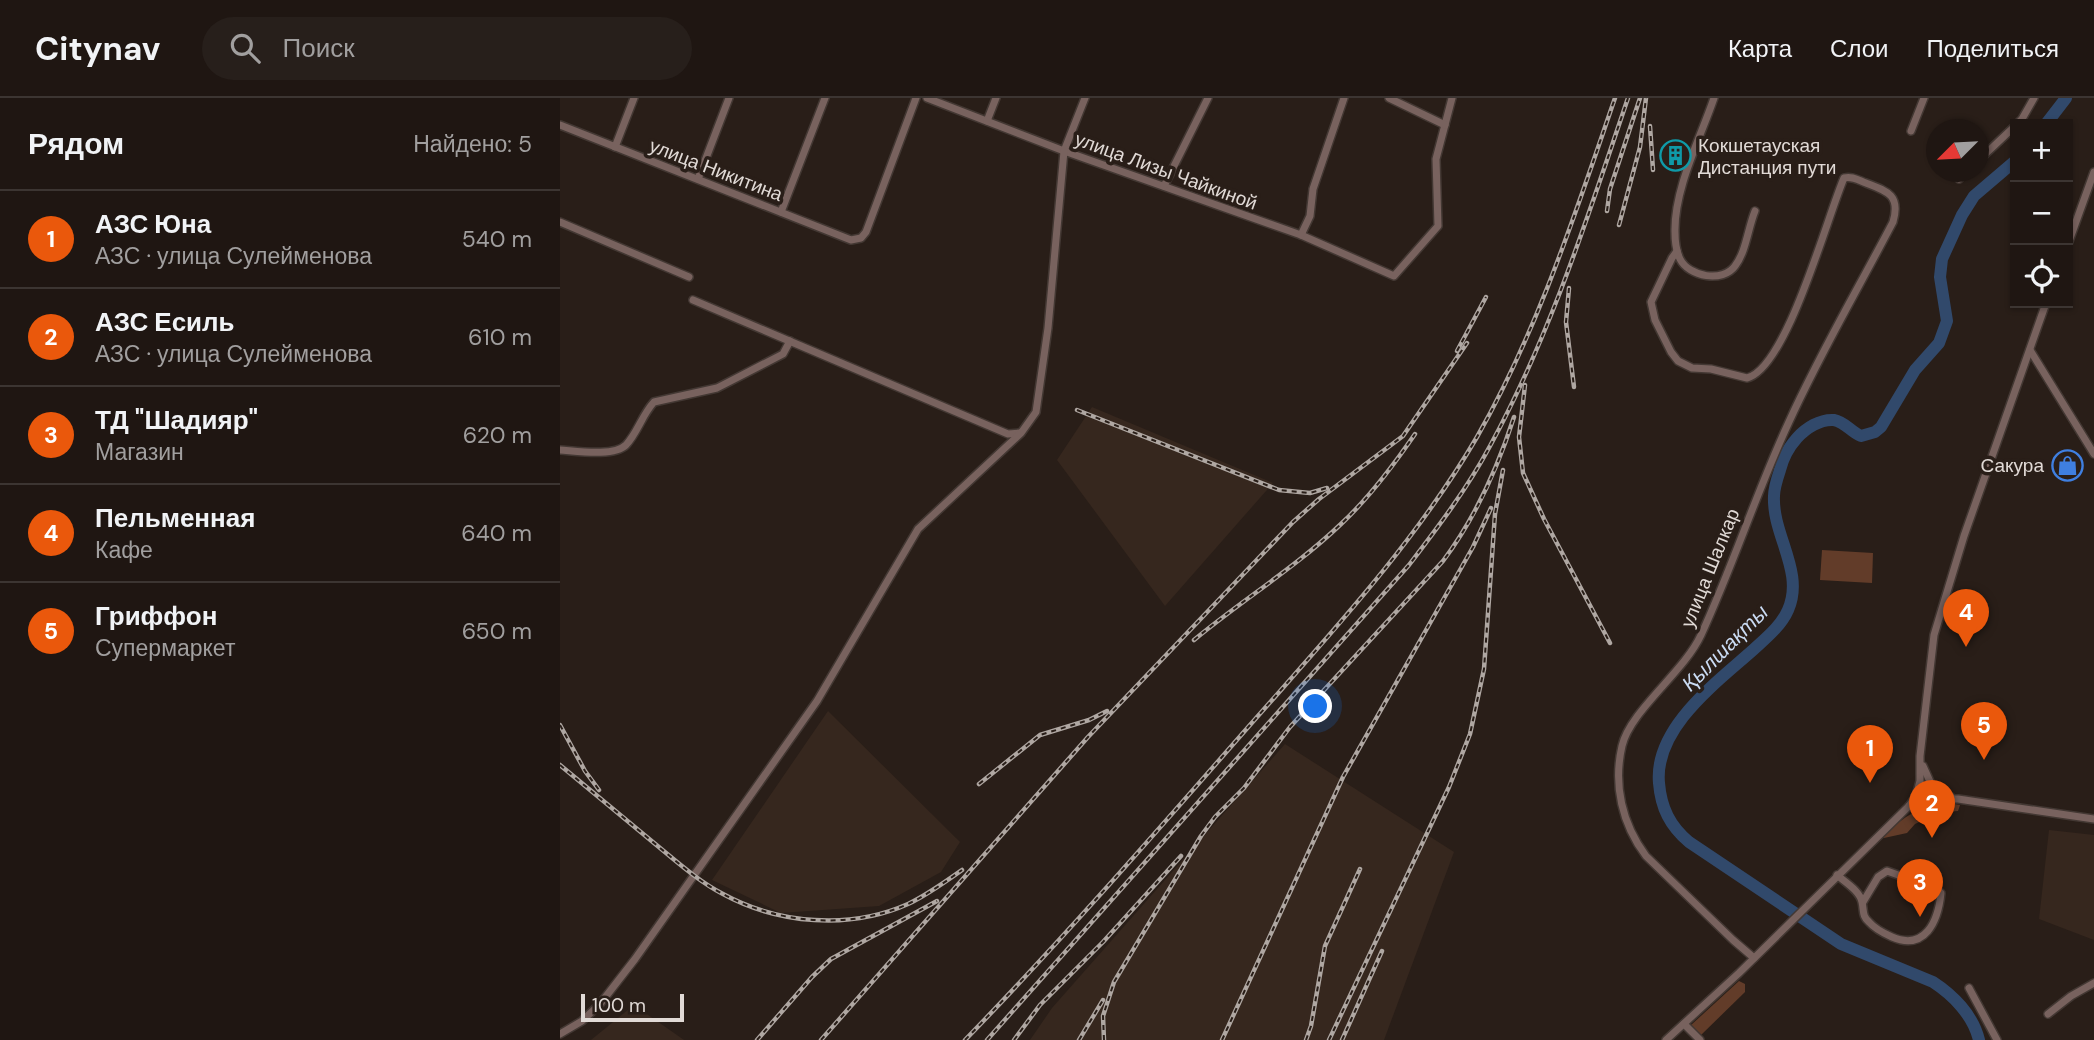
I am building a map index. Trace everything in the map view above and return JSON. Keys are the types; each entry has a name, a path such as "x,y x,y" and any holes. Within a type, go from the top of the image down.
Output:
{"street":[{"path":"615,147 634,98"},
{"path":"698,179 729,98"},
{"path":"781,212 825,98"},
{"name":"улица Никитина","path":"560,125 852,240 861,238 866,232 916,98"},
{"name":"улица Лизы Чайкиной","path":"927,98 1064,151 1301,235 1394,276 1438,226 1436,159 1445,125"},
{"path":"987,121 996,98"},
{"path":"560,1034 582,1021 600,1004 643,949 817,701 918,529 1021,433 1036,412 1048,328 1064,151 1085,98"},
{"path":"1164,186 1208,98"},
{"path":"1301,235 1310,216 1313,189 1344,98"},
{"path":"1389,98 1445,125 1452,98"},
{"path":"1714,98 1680,196 1675,221 1677,251 1683,263 1692,270 1716,276 1727,274 1742,255 1755,211"},
{"path":"1911,131 1924,98"},
{"path":"2022,119 2034,98"},
{"path":"1989,151 2010,131"},
{"path":"2073,230 2094,172"},
{"name":"улица Шалкар","path":"1677,251 1650,308 1671,352 1682,363 1697,369 1752,377 1766,365 1791,321 1836,199 1847,177 1886,190 1891,194 1895,207 1893,222 1788,423 1700,637 1676,671 1626,730 1619,757 1622,807 1636,842 1646,856 1754,958"},
{"path":"560,222 689,277"},
{"path":"694,300 1007,434 1021,433"},
{"path":"1666,1040 1909,807 1916,796 1920,781 1920,756 1934,635 1964,536 2044,308"},
{"path":"560,450 596,453 619,449 625,446 654,402 717,387 783,354 790,341"},
{"path":"2030,349 2094,454"},
{"path":"1920,756 1932,786 1941,793 1958,799"},
{"path":"1909,807 1936,799 1958,799 2094,819"},
{"path":"1837,875 1854,889 1863,902 1863,915 1873,926 1899,940 1913,942 1926,934 1941,893 1935,888 1887,870 1878,877 1863,902"},
{"path":"2048,1014 2071,996 2094,984"},
{"path":"1969,988 1997,1040"},
{"path":"1684,1024 1700,1040"}],"shaded area":[{"path":"1092,407 1273,483 1165,606 1057,460"},
{"path":"1822,550 1873,553 1872,583 1820,580"},
{"path":"828,711 960,842 941,872 879,906 781,913 712,880"},
{"path":"1285,744 1454,852 1384,1040 1030,1040 1052,1008"},
{"path":"1949,803 1960,805 1958,811 1934,813 1915,824 1907,833 1884,838 1891,829 1913,813 1930,806"},
{"path":"2049,830 2094,835 2094,940 2039,919"},
{"path":"1739,981 1745,984 1745,992 1700,1036 1690,1026"},
{"path":"634,1005 684,1040 591,1040"}],"waterway":[{"name":"Қылшақты","path":"2050,119 2066,98"},
{"name":"Қылшақты","path":"1979,1040 1972,1022 1961,1006 1933,982 1841,944 1689,842 1668,816 1659,783 1660,763 1666,744 1677,725 1706,692 1773,632 1788,610 1793,582 1778,525 1774,496 1788,449 1805,431 1824,421 1838,421 1861,436 1881,427 1915,370 1939,343 1947,321 1940,277 1942,259 1962,215 1974,196 2010,165"}],"railway":[{"path":"965,1040 1110,884 1311,656 1371,586 1427,514 1477,437 1519,355 1554,271 1615,98"},
{"path":"987,1040 1409,565 1462,493 1512,404 1531,362 1583,231 1628,98"},
{"path":"1607,211 1610,189 1640,98"},
{"path":"1619,225 1640,147 1646,98"},
{"path":"1650,126 1653,170"},
{"path":"1569,288 1566,322 1574,387"},
{"path":"1457,351 1486,297"},
{"path":"821,1040 1088,737 1293,522 1319,499 1403,436 1467,343"},
{"path":"1525,385 1519,437 1523,473 1544,519 1610,643"},
{"path":"1077,410 1279,490 1310,493 1327,488"},
{"path":"1104,1040 1103,1016 1114,982 1201,836 1215,817 1244,788 1290,727 1443,561 1466,527 1484,492 1514,417"},
{"path":"1194,640 1341,524 1380,481 1415,434"},
{"path":"1329,1040 1449,787 1470,734 1484,669 1495,514 1503,470"},
{"path":"1222,1040 1343,777 1473,547 1491,508"},
{"path":"979,784 1040,735 1089,720 1107,711"},
{"path":"560,725 585,771 599,790"},
{"path":"560,765 696,877 723,894 767,912 814,920 862,918 908,904 962,870"},
{"path":"1014,1040 1040,1005 1103,942 1181,856"},
{"path":"1306,1040 1311,1026 1325,946 1360,869"},
{"path":"757,1040 831,959 937,901"},
{"path":"1342,1040 1382,951"},
{"path":"1079,1040 1103,1000"}],"place":[{"name":"Кокшетауская Дистанция пути","path":"1675,156"},
{"name":"Сакура","path":"2067,465"},
{"name":"Пельменная","path":"1966,647"},
{"name":"Гриффон","path":"1984,760"},
{"name":"АЗС Юна","path":"1870,783"},
{"name":"АЗС Есиль","path":"1932,838"},
{"name":"ТД \"Шадияр\"","path":"1920,917"}]}
